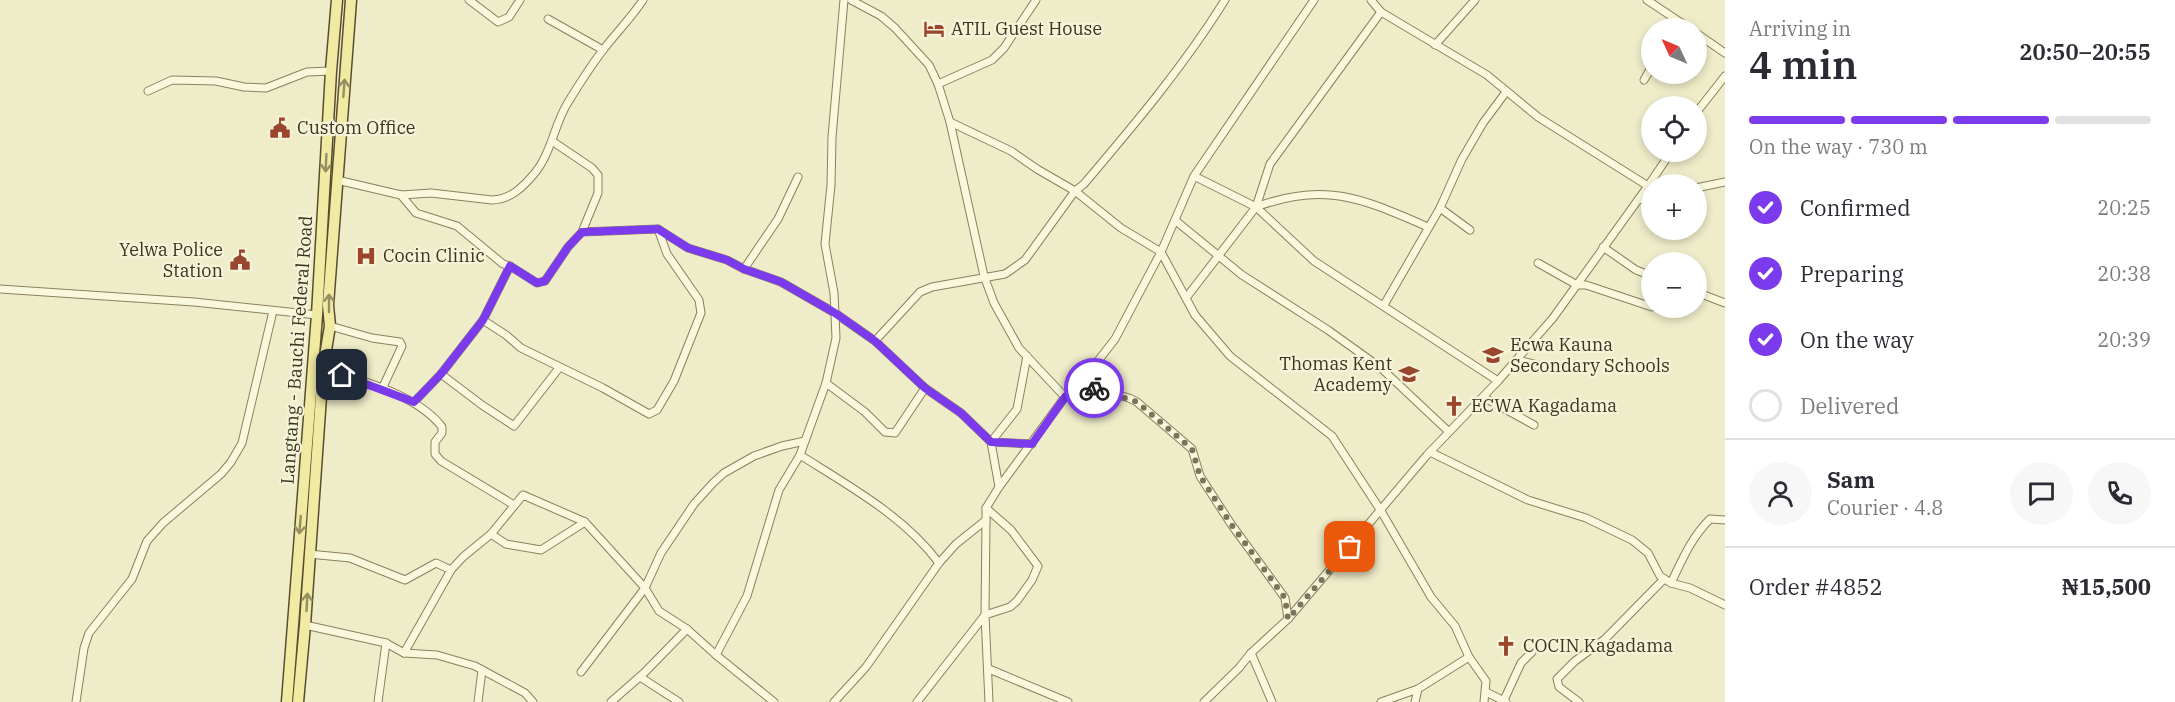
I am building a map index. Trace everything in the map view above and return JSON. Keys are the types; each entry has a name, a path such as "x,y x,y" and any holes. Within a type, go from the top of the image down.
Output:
{"main road":[{"name":"Langtang - Bauchi Federal Road","path":"286,702 317,315 331,70 338,0"},
{"path":"298,702 322,369 330,326 328,305 351,0"}],"street":[{"path":"469,0 498,22 509,16 520,0"},
{"path":"337,180 401,195 430,193 452,197 502,199 519,191 536,171 552,141 566,106 603,50 633,16 643,0"},
{"path":"716,655 747,596 779,490 800,455 826,384 836,338 834,293 825,244 844,0"},
{"path":"851,0 881,16 929,65 938,84 950,122 985,279 1000,315 1019,348 1065,397"},
{"path":"938,84 992,60 1004,48 1036,0"},
{"path":"875,341 920,292 932,287 1005,274 1025,260 1075,191 1084,184 1131,129 1204,32 1225,0"},
{"path":"989,702 985,615 986,508 1065,397 1080,384 1115,339 1161,252 1194,176 1314,0"},
{"path":"1371,0 1381,12 1487,75 1553,127 1641,182"},
{"path":"1435,45 1474,0"},
{"path":"1647,0 1674,18"},
{"path":"1186,298 1256,207 1270,164 1381,12"},
{"path":"548,19 603,50"},
{"path":"1707,41 1725,53"},
{"path":"148,91 172,80 216,81 267,88 307,72 331,70"},
{"path":"1707,99 1725,76"},
{"path":"1384,305 1440,208 1462,159 1506,92"},
{"path":"950,122 1011,151 1075,191 1121,228 1161,252 1196,315 1230,356 1332,436 1381,511 1431,597 1455,626 1470,657 1486,681 1484,702"},
{"path":"401,195 416,213 457,226 503,264 541,283 545,281 568,247 582,232 598,193 598,175 592,168 552,141"},
{"path":"1194,176 1256,207 1314,261 1498,381"},
{"path":"744,269 778,219 798,177"},
{"path":"1707,186 1725,182"},
{"path":"1256,207 1279,198 1335,194 1365,200 1428,228"},
{"path":"1204,702 1251,653 1288,619 1448,431 1517,360 1553,318 1641,196"},
{"path":"1440,208 1470,230"},
{"path":"1176,221 1259,287 1328,330 1381,368 1448,431"},
{"path":"582,232 658,229 688,248 727,260 744,269 781,282 835,313 875,341 925,388 961,413 991,442 999,488"},
{"path":"483,320 521,348 559,368 603,388 649,414 657,410 674,381 701,314 699,300 667,254 658,229"},
{"path":"1603,247 1641,272"},
{"path":"1538,263 1577,285 1586,285 1641,303"},
{"path":"414,402 441,374 483,320 510,266"},
{"path":"0,289 194,303 317,315"},
{"path":"1707,296 1725,303"},
{"path":"76,702 84,648 89,633 132,579 147,541 164,523 221,474 242,443 273,311"},
{"path":"330,326 372,338 400,342 402,346 382,389"},
{"path":"991,442 1017,409 1027,356"},
{"path":"1517,360 1561,368"},
{"path":"441,374 499,418 514,426 559,368"},
{"path":"322,369 414,402 442,427 442,433 435,442 435,454 441,461 514,505"},
{"path":"826,384 873,418 885,432 894,433 925,388"},
{"path":"1080,384 1137,402 1192,449 1200,476 1231,524 1285,598 1288,619"},
{"path":"1483,397 1534,425"},
{"path":"581,672 645,588 661,553 694,504 713,483 724,473 754,456 805,441"},
{"path":"991,442 1032,444"},
{"path":"1430,452 1528,500 1586,518 1632,540 1648,553 1660,576 1664,579 1690,588 1725,605"},
{"path":"800,455 857,491 905,526 925,543 939,563"},
{"path":"405,653 451,570 491,534 523,495 585,522 645,588 659,611 687,629 774,702"},
{"path":"917,702 985,615 1010,607 1017,601 1032,580 1038,566 1011,530 986,508"},
{"path":"1671,583 1699,529 1710,519 1725,520"},
{"path":"834,702 866,667 939,563 956,544 986,520"},
{"path":"491,534 506,544 541,550 585,522"},
{"path":"309,554 350,558 405,580 436,563 451,570"},
{"path":"1579,702 1559,687 1557,679 1575,661 1605,639 1664,579"},
{"path":"305,625 386,643 405,653 437,655 482,670 525,693 533,702"},
{"path":"611,702 640,677 687,629"},
{"path":"378,702 386,643"},
{"path":"1486,692 1505,701 1521,663 1532,652"},
{"path":"1251,653 1272,702"},
{"path":"1381,702 1418,689 1470,657"},
{"path":"989,669 1068,702"},
{"path":"478,702 482,670"},
{"path":"640,677 679,702"},
{"path":"1415,702 1418,689"}],"way so far":[{"path":"1094,388 1137,402 1192,449 1200,476 1231,524 1285,598 1288,619 1350,547"}],"place":[{"name":"ATIL Guest House","path":"934,29"},
{"name":"Custom Office","path":"280,128"},
{"name":"Cocin Clinic","path":"366,256"},
{"name":"Yelwa Police Station","path":"240,260"},
{"name":"Ecwa Kauna Secondary Schools","path":"1493,355"},
{"name":"Thomas Kent Academy","path":"1409,374"},
{"name":"ECWA Kagadama","path":"1454,406"},
{"name":"COCIN Kagadama","path":"1506,646"}],"route":[{"path":"342,375 414,402 441,374 483,320 510,266 537,283 541,283 545,281 568,247 582,232 658,229 688,248 727,260 744,269 781,282 835,313 875,341 925,388 961,413 991,442 1032,444 1065,397 1080,384 1094,388"}]}
